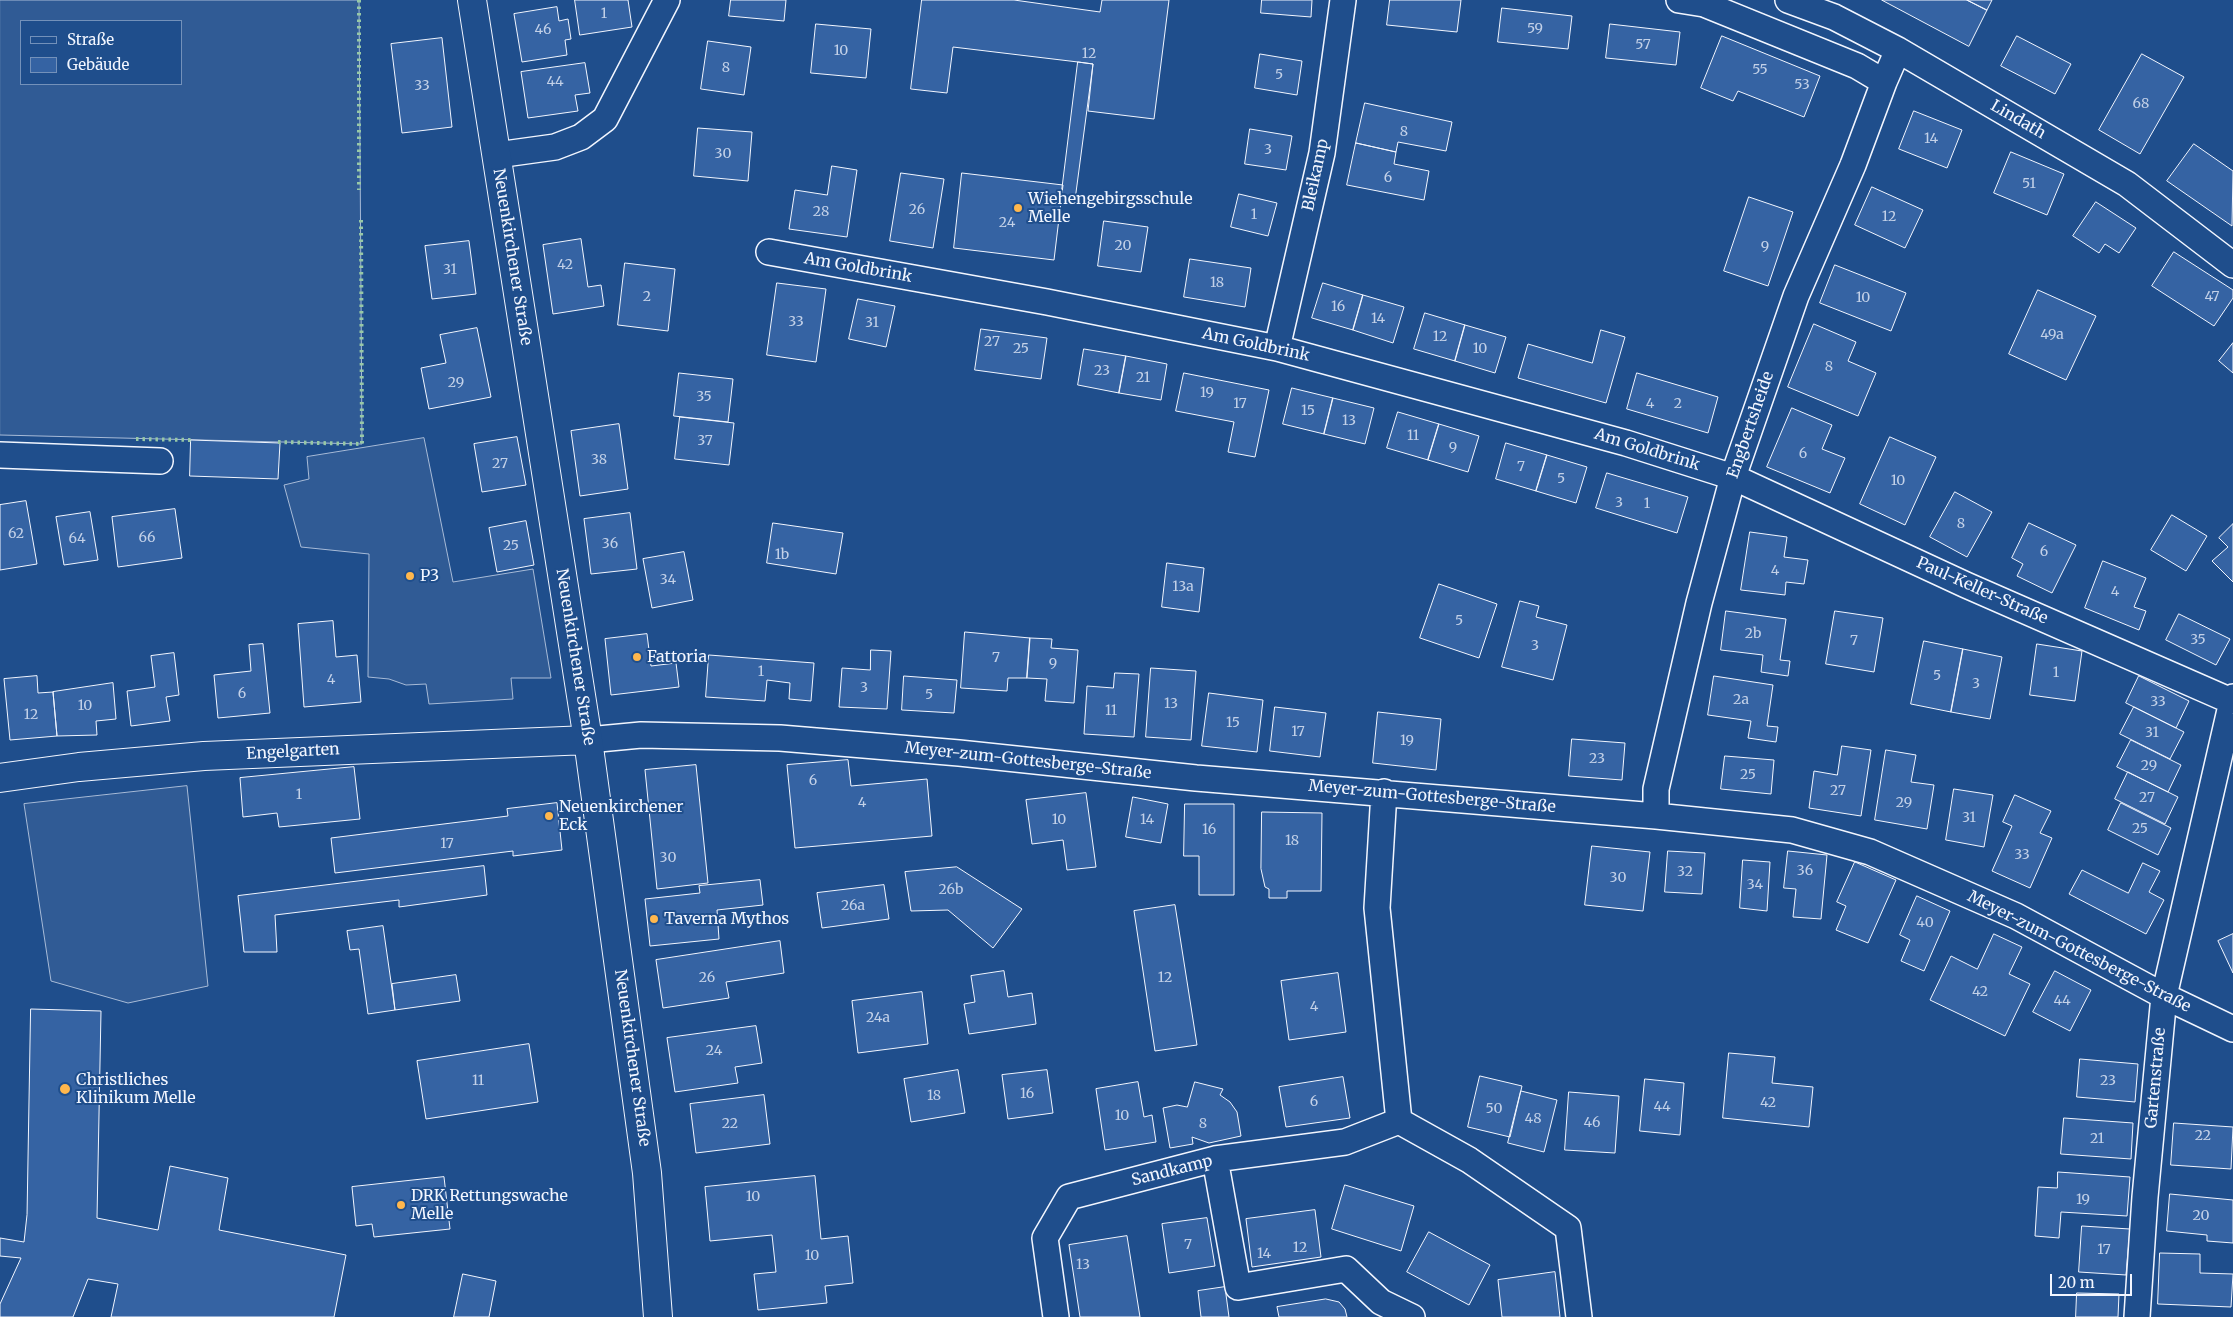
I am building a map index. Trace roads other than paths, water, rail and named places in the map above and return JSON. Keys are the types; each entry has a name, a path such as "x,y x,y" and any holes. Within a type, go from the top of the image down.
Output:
{"main road":[{"name":"Neuenkirchener Straße","path":"472,0 588,740 647,1173 658,1317"},
{"name":"Engelgarten","path":"0,778 78,767 204,756 588,740"}],"street":[{"path":"497,155 555,147 581,137 605,119 667,0"},
{"name":"Bleikamp","path":"1277,348 1322,154 1343,0"},
{"path":"1679,0 1709,2 1857,66 1884,82"},
{"name":"Lindath","path":"1788,0 1834,16 1898,50 2127,184 2233,266"},
{"name":"Engbertsheide","path":"1656,816 1656,789 1699,603 1733,478 1796,296 1852,165 1898,50"},
{"name":"Am Goldbrink","path":"769,252 1047,302 1277,348 1626,443 1733,478"},
{"path":"0,456 160,461"},
{"name":"Paul-Keller-Straße","path":"1733,478 1966,585 2232,699"},
{"name":"Gartenstraße","path":"2138,1317 2145,1197 2164,996 2232,699"},
{"name":"Meyer-zum-Gottesberge-Straße","path":"588,740 641,735 780,738 959,753 1196,778 1384,792 1792,830 1870,852 2016,916 2164,996 2233,1029"},
{"path":"1384,792 1376,908 1400,1121 1468,1160 1568,1228 1579,1317"},
{"name":"Sandkamp","path":"1056,1317 1045,1238 1069,1198 1215,1159 1345,1142 1400,1121"},
{"path":"1215,1159 1238,1286 1346,1269 1381,1302 1412,1317"}],"place":[{"name":"Wiehengebirgsschule Melle","path":"1018,208"},
{"name":"P3","path":"410,576"},
{"name":"Fattoria","path":"637,657"},
{"name":"Neuenkirchener Eck","path":"549,816"},
{"name":"Taverna Mythos","path":"654,919"},
{"name":"Christliches Klinikum Melle","path":"65,1089"},
{"name":"DRK Rettungswache Melle","path":"401,1205"}]}
